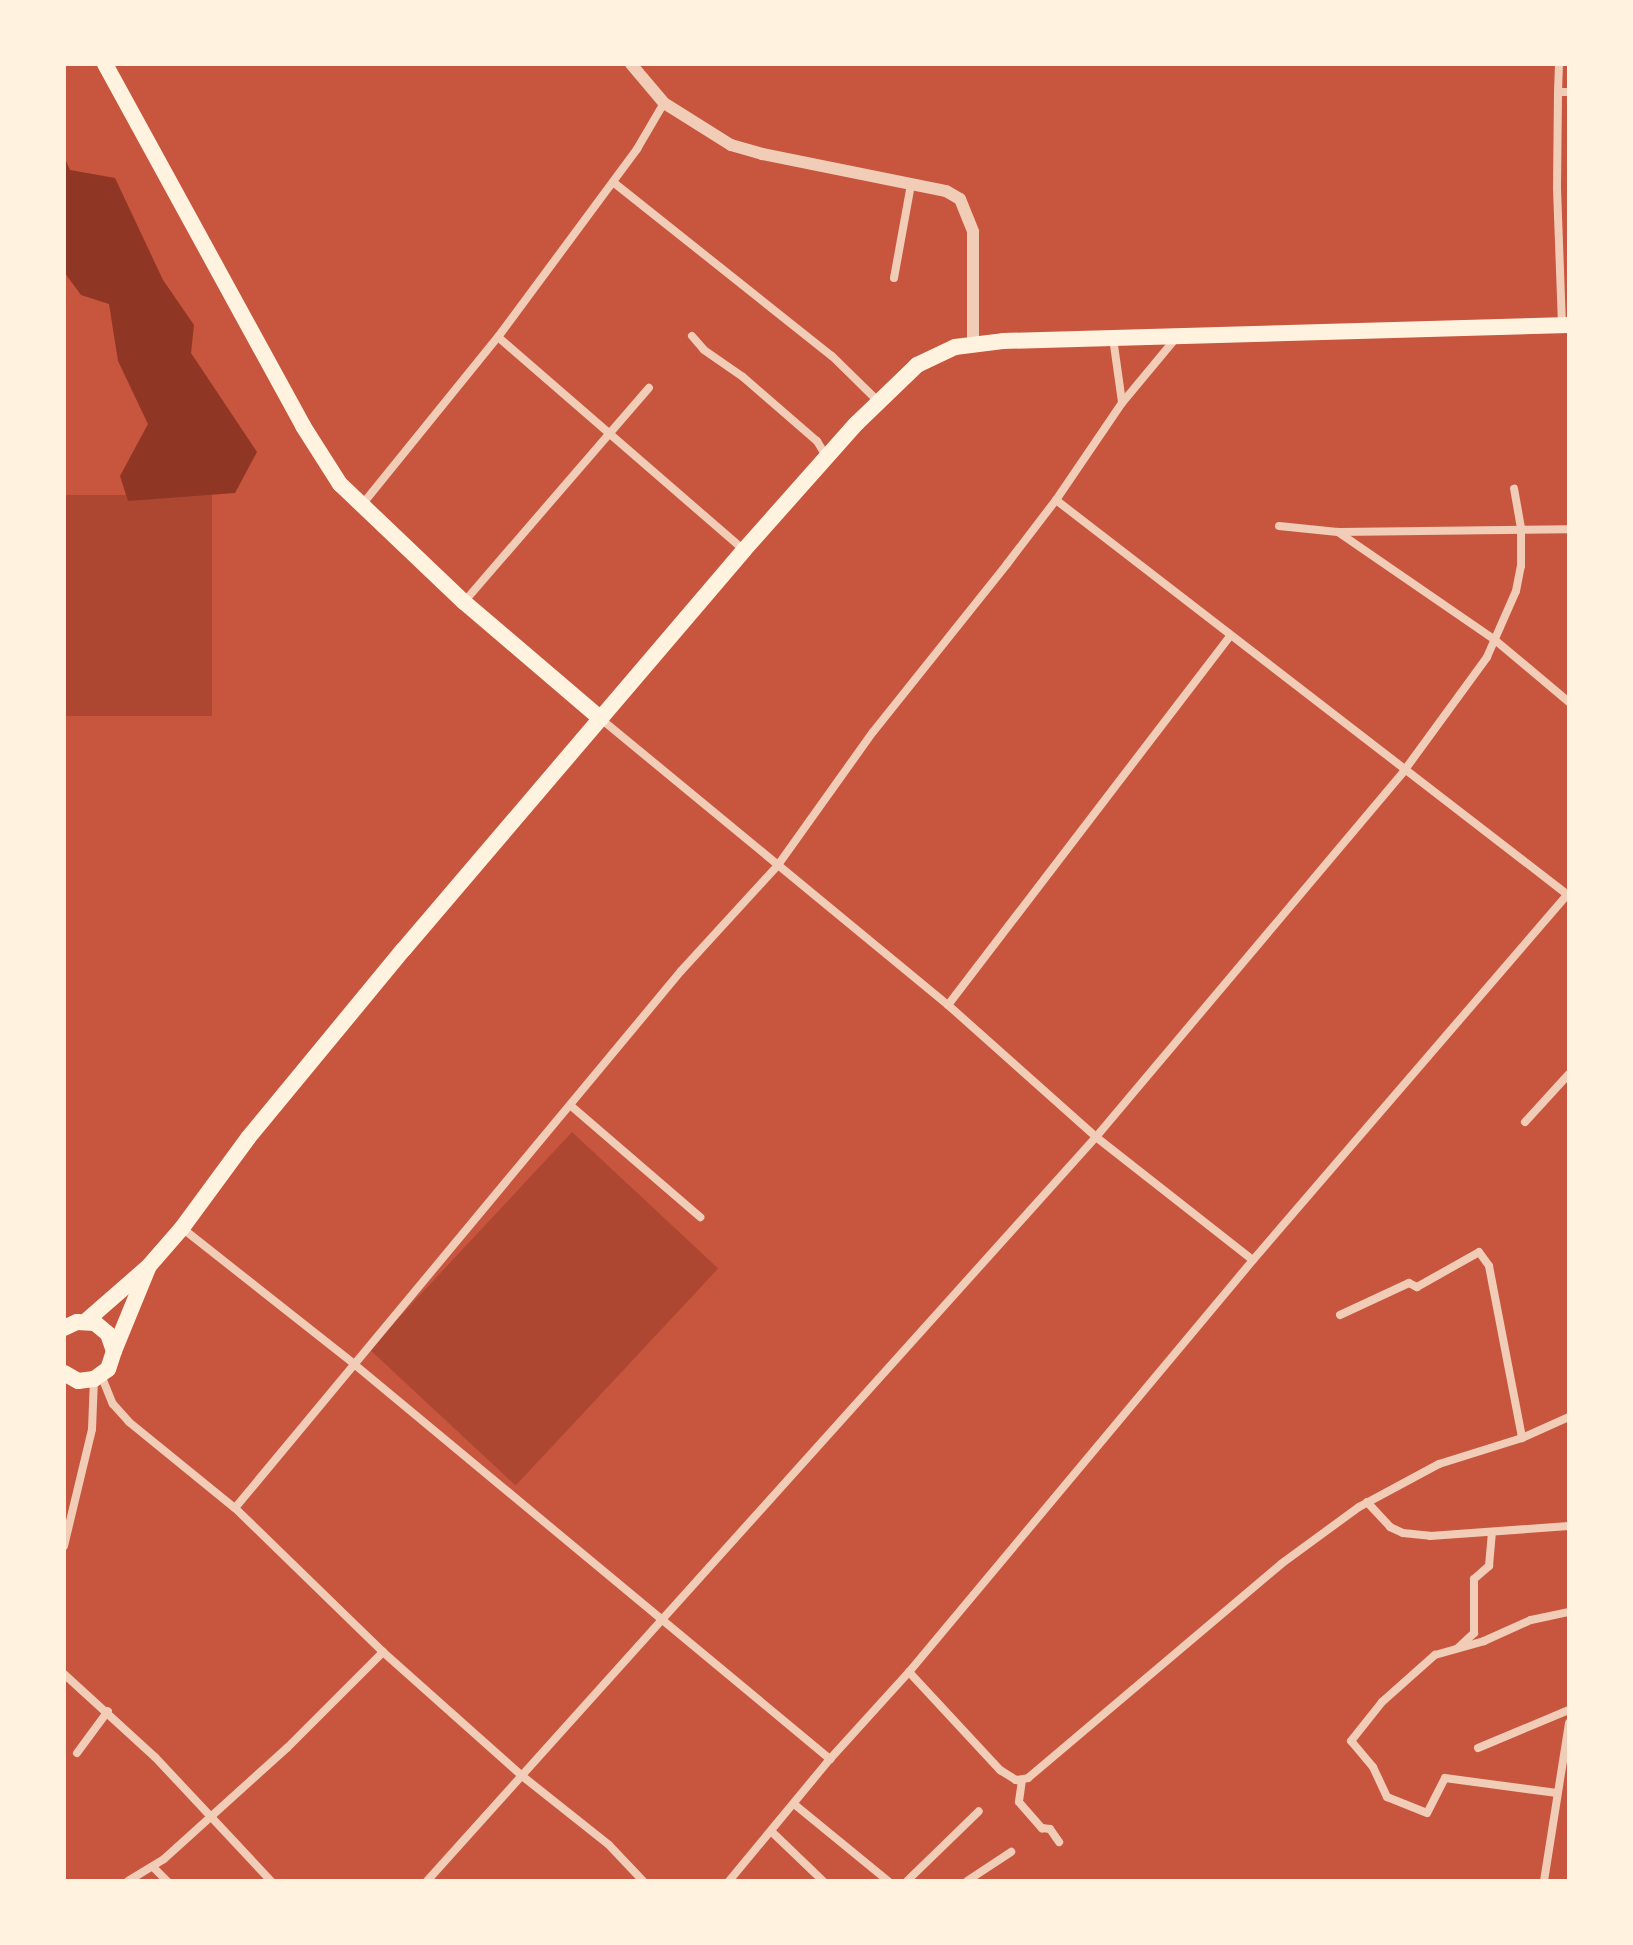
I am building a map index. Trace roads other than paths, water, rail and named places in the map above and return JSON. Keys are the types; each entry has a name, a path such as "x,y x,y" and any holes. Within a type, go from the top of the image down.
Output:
{"highway":[{"path":"105,64 303,426 340,484 360,507 464,602 601,719"},
{"path":"73,1323 148,1267 182,1228 248,1138 744,550 878,401 917,365 938,354 973,343 1566,325"},
{"path":"64,1391 84,1377 108,1369 148,1267"},
{"path":"73,1323 102,1328 114,1351"}],"street":[{"path":"631,64 664,103 731,145 946,191 960,199 968,215 975,252 973,343"},
{"path":"1559,64 1557,188 1566,325"},
{"path":"1558,92 1569,92"},
{"path":"360,507 498,337 613,182 664,103"},
{"path":"613,182 832,356 878,401"},
{"path":"894,278 911,184"},
{"path":"692,336 704,350 743,377 817,441 827,457"},
{"path":"235,1508 681,971 778,865 873,732 1056,500 1122,403 1178,336"},
{"path":"498,337 744,550"},
{"path":"1113,338 1122,403"},
{"path":"464,602 649,388"},
{"path":"427,1881 1096,1137 1404,771 1495,640 1516,591 1521,566 1521,528 1514,489"},
{"path":"729,1881 830,1759 909,1672 1253,1260 1568,894 1404,771 1056,500"},
{"path":"1279,526 1338,532 1569,529"},
{"path":"1338,532 1495,640 1569,702"},
{"path":"948,1005 1230,636"},
{"path":"601,719 948,1005 1096,1137 1253,1260"},
{"path":"1525,1122 1569,1074"},
{"path":"570,1105 700,1217"},
{"path":"182,1228 354,1364 662,1623 830,1759"},
{"path":"1340,1315 1409,1283 1417,1287 1479,1252 1489,1266 1522,1438"},
{"path":"84,1377 108,1395 121,1414 235,1508 383,1652 521,1775 609,1845 643,1881"},
{"path":"64,1546 92,1429 84,1377"},
{"path":"1059,1842 1050,1829 1042,1828 1019,1802 1022,1780 1281,1564 1367,1502 1439,1464 1522,1438 1569,1417"},
{"path":"1367,1502 1390,1527 1403,1533 1430,1536 1569,1526"},
{"path":"1456,1649 1474,1633 1474,1579 1489,1566 1492,1532"},
{"path":"1557,1793 1445,1778 1427,1813 1387,1797 1373,1767 1351,1741 1382,1702 1435,1655 1484,1641 1531,1620 1569,1612"},
{"path":"128,1881 153,1867 287,1748 383,1652"},
{"path":"909,1672 1000,1770 1009,1777 1022,1780"},
{"path":"64,1674 108,1711 271,1881"},
{"path":"1478,1748 1569,1710"},
{"path":"77,1753 108,1711"},
{"path":"1544,1881 1569,1723"},
{"path":"794,1804 888,1881"},
{"path":"907,1881 979,1811"},
{"path":"772,1832 823,1881"},
{"path":"967,1881 1011,1852"},
{"path":"153,1867 167,1881"},
{"path":"737,1872 744,1881"}]}
